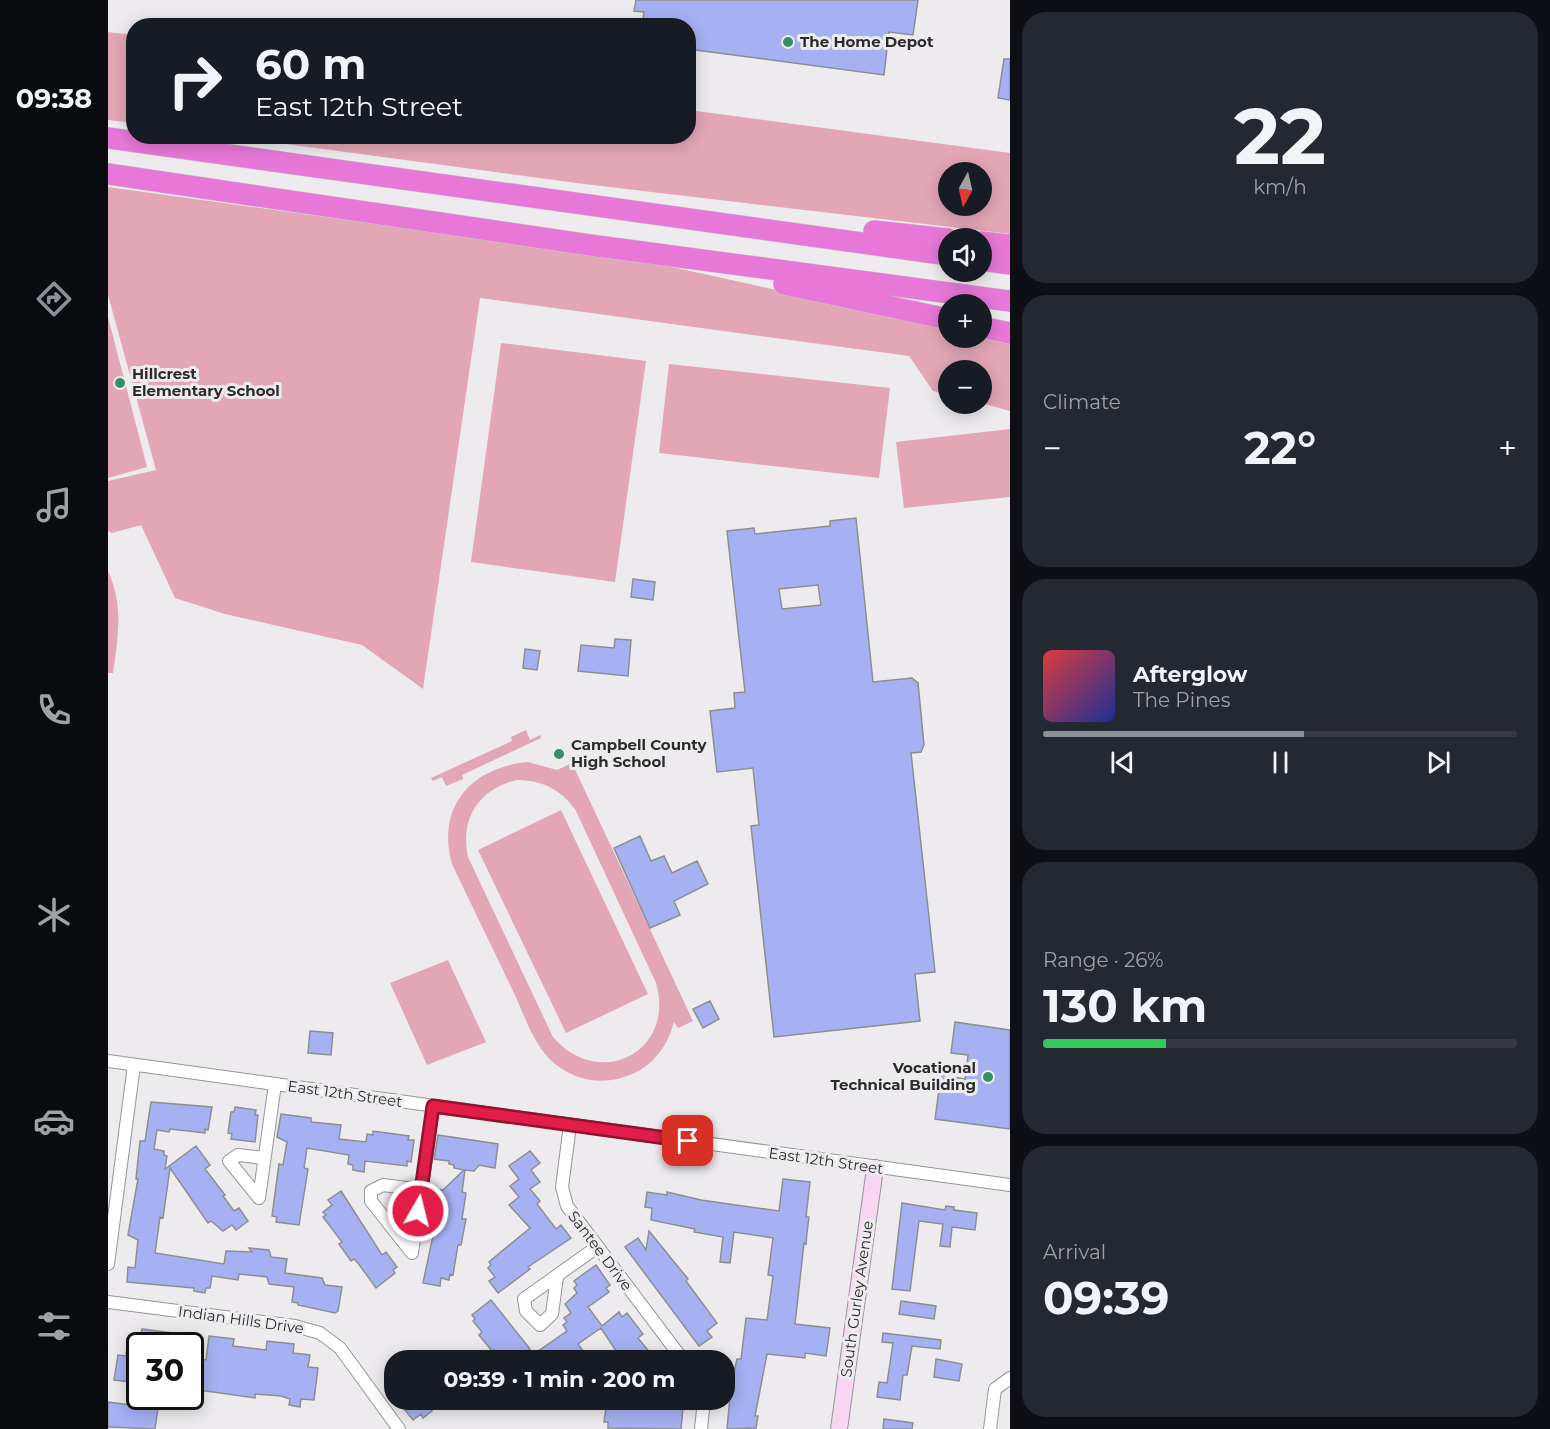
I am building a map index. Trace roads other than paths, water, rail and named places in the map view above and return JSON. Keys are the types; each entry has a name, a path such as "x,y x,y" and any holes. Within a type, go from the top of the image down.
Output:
{"highway":[{"path":"108,138 126,141"},
{"path":"150,144 938,254"},
{"path":"108,174 590,245 1010,301"},
{"path":"489,192 938,238"},
{"path":"992,243 1010,245"},
{"path":"590,245 938,317"},
{"path":"992,262 1010,264"},
{"path":"992,329 1010,333"}],"street":[{"name":"East 12th Street","path":"108,1061 1010,1185"},
{"path":"108,1264 134,1065"},
{"path":"264,1158 275,1084"},
{"path":"422,1190 382,1185 371,1191 371,1201 412,1253 422,1190 433,1106"},
{"name":"Santee Drive","path":"570,1125 562,1187 567,1206 675,1350"},
{"name":"South Gurley Avenue","path":"839,1429 875,1168"},
{"path":"557,1277 597,1247"},
{"name":"Indian Hills Drive","path":"108,1302 295,1326 320,1333 339,1348 399,1429"},
{"path":"990,1429 995,1389 1010,1378"},
{"path":"700,1429 703,1410"}],"place":[{"name":"The Home Depot","path":"788,42"},
{"name":"Hillcrest Elementary School","path":"120,383"},
{"name":"Campbell County High School","path":"559,754"},
{"name":"Vocational Technical Building","path":"988,1077"}]}
